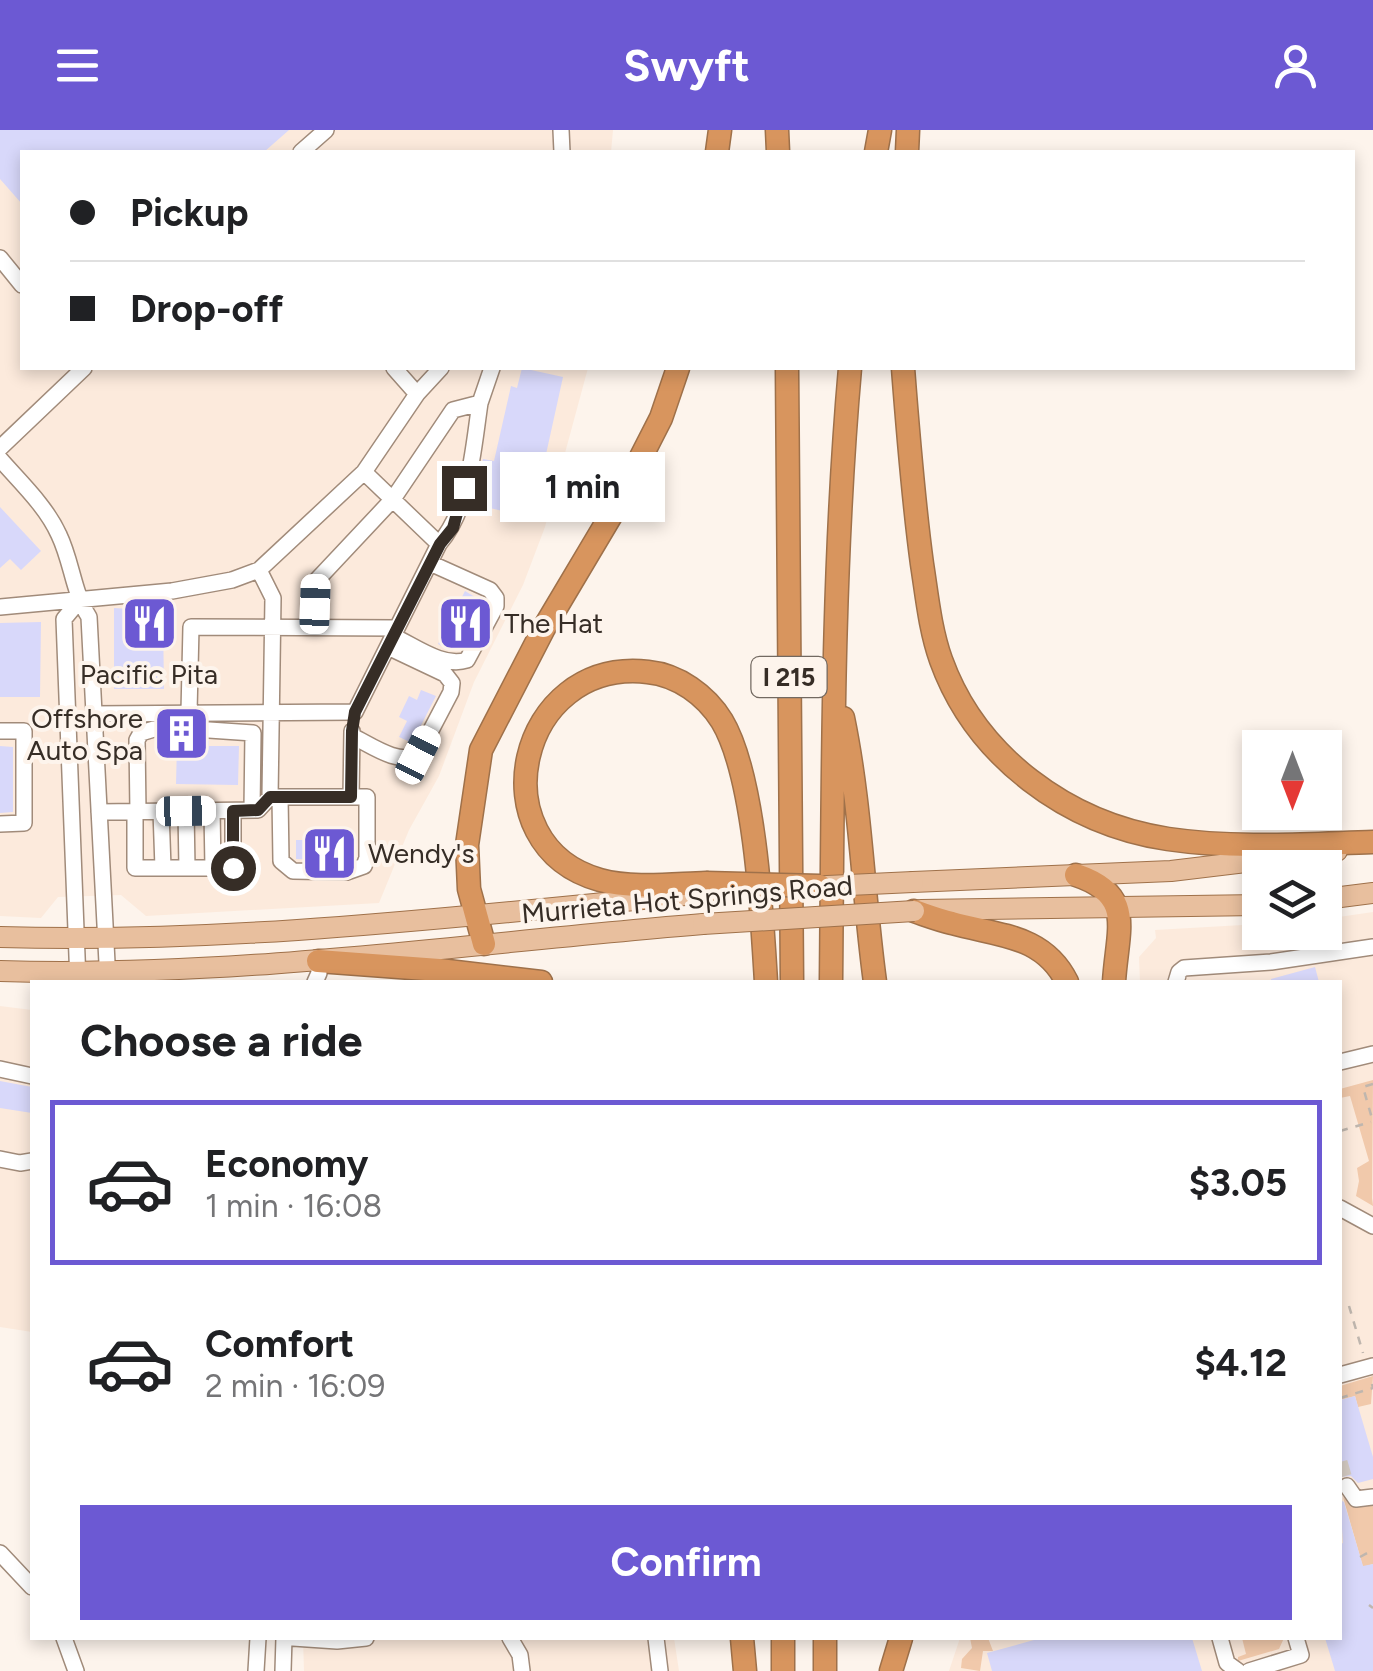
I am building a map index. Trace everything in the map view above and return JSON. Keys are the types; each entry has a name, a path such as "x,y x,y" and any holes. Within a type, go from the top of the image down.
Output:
{"highway":[{"path":"484,944 469,889 467,845 482,750 544,628 613,512 660,418 677,370"},
{"name":"I 215","path":"786,370 792,980"},
{"name":"I 215","path":"831,980 834,678 842,460 850,370"},
{"path":"904,370 911,485 930,616 941,660 963,706 995,748 1029,780 1070,808 1119,828 1168,839 1223,844 1373,843"},
{"path":"766,980 761,906 750,822 735,753 715,710 668,676 614,672 595,676 563,694 538,728 526,764 529,809 549,847 572,867 601,880 625,884 706,888 820,886"},
{"path":"834,678 852,764 876,980"},
{"path":"1076,876 1099,883 1111,893 1118,907 1114,980"},
{"path":"914,911 1028,942 1053,961 1066,980"},
{"path":"320,975 478,980"},
{"path":"742,1640 745,1671"},
{"path":"783,1640 783,1671"},
{"path":"825,1640 825,1671"},
{"path":"891,1671 900,1640"}],"main road":[{"name":"Murrieta Hot Springs Road","path":"820,886 1244,865 1373,843"},
{"name":"Murrieta Hot Springs Road","path":"0,937 105,938 422,922 706,888"},
{"path":"1342,897 1373,893"},
{"name":"Murrieta Hot Springs Road","path":"0,971 78,978 320,975 484,944 703,924 914,911 1242,905"}],"street":[{"path":"303,150 326,130"},
{"path":"0,258 20,283"},
{"path":"0,448 82,370"},
{"path":"396,370 417,394"},
{"path":"0,606 172,590 232,580 260,570 364,472 417,394 438,370"},
{"path":"260,570 273,598 270,712 280,861 293,871 347,872 364,866 367,858 352,736 355,712 440,544 453,528 480,403 491,370"},
{"path":"314,627 316,581 393,500 453,410 480,403"},
{"path":"0,458 60,536 78,601 89,618 107,977"},
{"path":"364,472 440,544"},
{"path":"189,712 191,627 314,627 393,637 448,662 467,660 496,606 496,598 490,590 430,563"},
{"path":"78,601 64,620 78,978"},
{"path":"352,736 400,759 411,759 418,755 451,692 452,683 445,674 393,637"},
{"path":"94,714 355,712"},
{"path":"154,730 141,733 137,740 135,868 233,868 233,811"},
{"path":"210,730 244,731 244,778 252,810"},
{"path":"0,731 24,731 24,824 0,824"},
{"path":"99,812 258,810 275,797 359,797"},
{"path":"186,811 187,868"},
{"path":"212,811 212,868"},
{"path":"161,812 163,868"},
{"path":"1177,980 1184,968 1272,962 1373,948"},
{"path":"1342,1062 1373,1054"},
{"path":"0,1070 30,1076"},
{"path":"0,1159 30,1161"},
{"path":"1342,1209 1373,1226"},
{"path":"1342,1374 1370,1367"},
{"path":"1347,1486 1356,1499 1373,1497"},
{"path":"3,1562 30,1585"},
{"path":"65,1640 76,1671"},
{"path":"256,1671 258,1640"},
{"path":"283,1671 284,1640"},
{"path":"511,1640 520,1655 522,1671"},
{"path":"656,1640 660,1671"},
{"path":"1221,1640 1228,1663 1238,1671"},
{"path":"1249,1671 1304,1663"}],"path":[{"path":"1342,1131 1373,1122 1363,1086 1373,1084"},
{"path":"1342,1397 1373,1388 1370,1367 1349,1306"},
{"path":"1360,1556 1373,1550"}],"shaded area":[{"path":"0,130 613,130 611,150 20,150 20,370 587,370 545,527 523,585 474,682 439,776 409,830 379,903 146,916 121,895 58,897 41,918 0,916"},
{"path":"1373,912 1373,1671 949,1671 959,1640 1342,1640 1342,980 1140,980 1139,957 1156,938 1155,930 1242,925 1242,950 1342,950 1342,917"},
{"path":"0,1006 30,1010 30,1332 0,1327"},
{"path":"1373,1080 1373,1206 1356,1196 1357,1168 1369,1161 1350,1096 1342,1098 1342,1088"},
{"path":"1373,1376 1371,1404 1358,1407 1355,1396 1342,1399 1342,1385"},
{"path":"1343,1497 1355,1507 1373,1505 1373,1564 1363,1567"},
{"path":"303,1640 674,1640 679,1671 304,1671"},
{"path":"970,1640 989,1640 993,1651 983,1651 980,1671 961,1668 962,1659 972,1648"},
{"path":"1242,1640 1283,1640 1279,1649 1238,1661 1238,1657 1246,1654"}],"building":[{"path":"0,130 289,130 266,150 20,150 20,202 0,179"},
{"path":"522,370 563,377 532,518 473,504 483,459 494,461 511,386 517,388"},
{"path":"0,507 41,551 21,570 10,559 0,568"},
{"name":"The Hat","path":"465,591 485,603 460,650 448,649 438,644"},
{"path":"152,604 168,611 163,618 164,689 114,689 114,608 146,610"},
{"path":"41,622 40,697 0,697 0,623"},
{"path":"421,690 436,696 412,743 399,737 407,721 399,717 409,696 417,700"},
{"path":"199,724 199,734 209,741 209,746 239,746 238,785 176,784 177,744 157,744 157,740 165,732 164,725"},
{"path":"0,746 13,747 13,812 0,813"},
{"name":"Wendy's","path":"331,836 356,836 355,857 345,861 296,859 296,840 331,840"},
{"path":"1315,967 1318,980 1271,980"},
{"path":"0,1081 30,1087 30,1113 0,1108"},
{"path":"1355,1396 1373,1457 1373,1479 1358,1483 1351,1476 1342,1477 1342,1399"},
{"path":"1342,1501 1363,1566 1373,1564 1373,1671 1335,1671 1326,1640 1342,1640"},
{"path":"1034,1640 1193,1640 1202,1671 992,1671 987,1653"}],"tunnel":[{"path":"154,729 209,730"},
{"path":"1342,1469 1347,1486"}],"place":[{"name":"Pacific Pita","path":"149,623"},
{"name":"The Hat","path":"465,623"},
{"name":"Offshore Auto Spa","path":"182,734"},
{"name":"Wendy's","path":"329,853"}],"route":[{"path":"233,868 233,811 258,810 270,797 351,797 355,712 440,544 453,528 464,488"}]}
